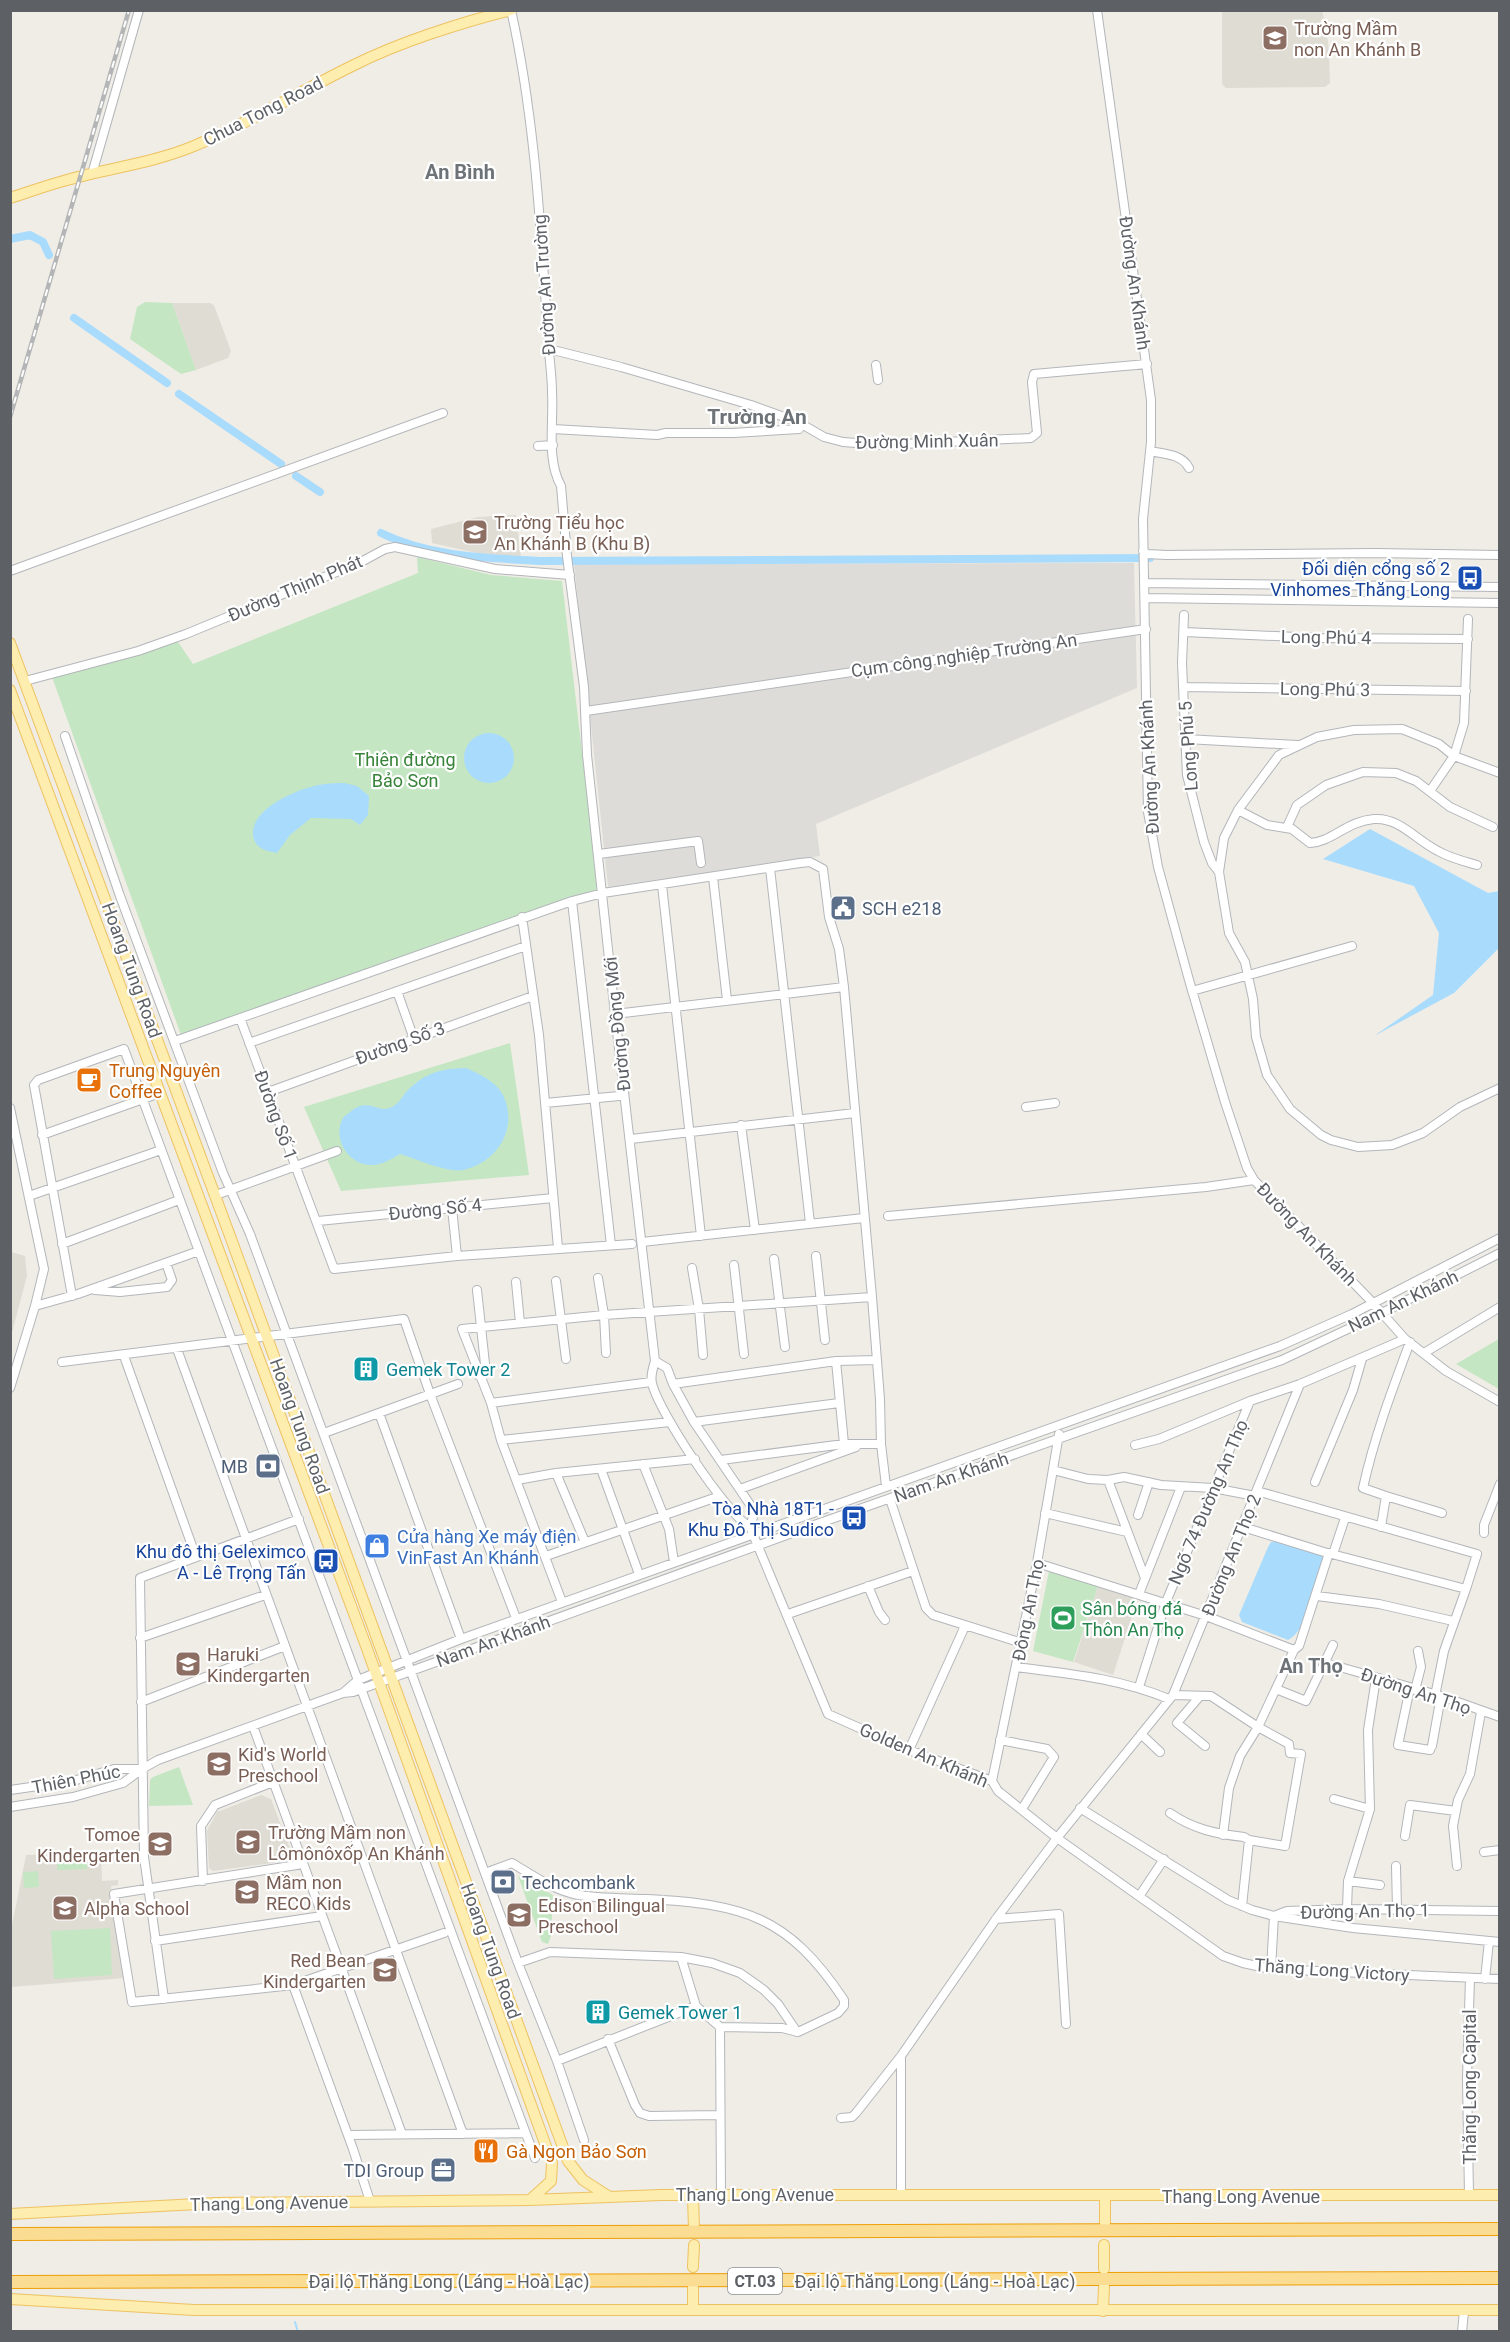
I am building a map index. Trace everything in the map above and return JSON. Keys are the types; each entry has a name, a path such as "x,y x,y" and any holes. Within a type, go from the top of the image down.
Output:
{"highway":[{"path":"10,2234 1500,2229"},
{"name":"Đại lộ Thăng Long (Láng - Hoà Lạc)","path":"10,2282 1500,2278"}],"main road":[{"name":"Chua Tong Road","path":"10,198 68,179 131,166 194,146 227,132 381,53 511,10"},
{"name":"Hoang Tung Road","path":"10,642 216,1195 568,2161 584,2180 608,2196"},
{"name":"Hoang Tung Road","path":"10,690 376,1677 552,2163 551,2181 530,2200"},
{"path":"33,751 49,744"},
{"path":"83,885 99,878"},
{"name":"Thang Long Avenue","path":"10,2214 216,2203 530,2200 721,2194 1500,2195"},
{"path":"693,2195 694,2231"},
{"path":"1105,2228 1106,2195"},
{"path":"693,2268 694,2245"},
{"path":"1104,2245 1104,2269"},
{"path":"693,2285 693,2310"},
{"path":"1103,2311 1104,2286"},
{"path":"10,2300 194,2310 1500,2310"}],"street":[{"path":"92,174 139,10"},
{"name":"Đường An Trường","path":"511,10 519,43 536,171 549,349 553,445 556,476 561,486 569,568"},
{"name":"Đường An Khánh","path":"1098,10 1111,122 1152,411 1143,519 1148,812 1158,867 1192,991 1225,1102 1247,1168 1254,1180 1408,1341 1446,1371 1500,1402"},
{"name":"Đường Minh Xuân","path":"549,349 621,367 751,405 798,422 824,437 843,442 882,445 1032,438 1037,433 1032,382 1034,374 1146,360"},
{"path":"877,367 878,380"},
{"path":"10,571 443,413"},
{"path":"553,429 657,435 799,429"},
{"path":"538,446 553,445"},
{"path":"1150,451 1179,457 1186,462 1189,468"},
{"name":"Đường Thịnh Phát","path":"25,681 138,651 186,634 385,549 395,547 426,549 495,569 569,568"},
{"path":"1144,552 1166,555 1375,553 1499,555"},
{"name":"Đường Đồng Mới","path":"569,568 586,711 588,755 615,1014 655,1361"},
{"path":"1145,583 1500,587"},
{"path":"1146,598 1500,603"},
{"name":"Long Phú 5","path":"1184,615 1183,687 1187,775 1204,842 1219,873"},
{"path":"1430,791 1454,756 1464,723 1468,620"},
{"name":"Cụm công nghiệp Trường An","path":"586,711 1146,629"},
{"name":"Long Phú 4","path":"1184,632 1318,638 1468,639"},
{"name":"Long Phú 3","path":"1183,687 1466,691"},
{"path":"1500,773 1454,756 1439,744 1402,729 1354,730 1317,737 1279,755 1238,810 1224,838 1219,873 1229,933 1245,962 1253,999 1256,1037 1267,1075 1290,1109 1321,1135 1358,1147 1392,1145 1423,1133 1460,1107 1500,1088"},
{"path":"65,736 118,892 230,1190 250,1234 518,1963 557,2061 584,2140"},
{"path":"1186,739 1301,745"},
{"path":"1287,827 1297,805 1326,785 1363,772 1396,773 1416,781 1450,807 1493,827"},
{"path":"1238,810 1267,825 1287,827 1310,843 1316,843 1351,823 1370,819 1388,819 1437,851 1451,858 1477,865"},
{"path":"1204,842 1215,846 1224,838"},
{"path":"599,854 698,841 701,863"},
{"path":"175,1041 572,900 603,893 810,862 823,868 829,917 839,949 844,987 872,1297 881,1444 886,1486"},
{"path":"770,868 810,1223"},
{"path":"713,877 727,1000"},
{"path":"662,885 701,1236"},
{"path":"105,897 118,892"},
{"path":"572,900 611,1245"},
{"path":"522,917 545,1103 558,1248"},
{"path":"249,1043 526,945"},
{"path":"1192,991 1352,946"},
{"path":"615,1014 844,987"},
{"path":"397,991 414,1038"},
{"name":"Đường Số 3","path":"268,1092 533,996"},
{"name":"Đường Số 1","path":"216,1195 296,1166 240,1018"},
{"path":"72,1296 42,1135 35,1083 124,1049 535,2158"},
{"path":"42,1135 160,1093"},
{"path":"545,1103 619,1096"},
{"path":"1026,1107 1055,1103"},
{"path":"10,1108 44,1269 35,1306 14,1365 10,1388"},
{"path":"631,1138 855,1113"},
{"path":"741,1125 755,1230"},
{"path":"29,1196 161,1150"},
{"path":"337,1151 296,1166 334,1269 457,1256 632,1244"},
{"path":"888,1216 1225,1185 1254,1180"},
{"name":"Đường Số 4","path":"318,1221 553,1198"},
{"path":"62,1244 179,1200"},
{"path":"452,1208 457,1256"},
{"path":"642,1242 864,1218"},
{"name":"Nam An Khánh","path":"389,1672 407,1659 674,1562 752,1530 886,1486 1280,1346 1373,1303 1500,1238"},
{"path":"35,1306 90,1290 199,1251"},
{"name":"Nam An Khánh","path":"389,1672 411,1670 1282,1360 1382,1313 1500,1253"},
{"path":"816,1256 825,1340"},
{"path":"774,1259 785,1347"},
{"path":"90,1290 120,1292 167,1287 172,1280 166,1263"},
{"path":"734,1265 744,1354"},
{"path":"692,1268 699,1309 703,1355"},
{"path":"598,1278 604,1315 606,1353"},
{"path":"556,1281 566,1359"},
{"path":"516,1282 520,1323"},
{"path":"477,1290 486,1373 479,1376"},
{"path":"562,1602 462,1329 604,1315 872,1297"},
{"path":"1424,1353 1500,1307"},
{"path":"62,1362 233,1342 286,1332 404,1319 430,1394 516,1618"},
{"path":"1135,1445 1159,1439 1250,1401 1300,1384 1408,1341"},
{"path":"1408,1341 1368,1465 1363,1488 1442,1513"},
{"path":"177,1349 463,2134"},
{"path":"124,1356 196,1557"},
{"path":"1315,1482 1353,1390 1362,1359"},
{"path":"673,1384 836,1361 877,1360"},
{"path":"655,1361 651,1382 670,1422 720,1496 735,1515 752,1530"},
{"name":"Golden An Khánh","path":"655,1361 667,1368 694,1422 751,1506 752,1530 828,1714 909,1750 992,1781 998,1791 1057,1838 1140,1895 1201,1941"},
{"path":"836,1361 844,1444"},
{"path":"491,1403 651,1382"},
{"path":"324,1433 458,1384"},
{"name":"Đường An Thọ 2","path":"841,2118 848,2118 856,2113 901,2056 996,1919 1080,1808 1171,1697 1300,1384"},
{"name":"Ngõ 74 Đường An Thọ","path":"1139,1687 1166,1602 1250,1401"},
{"path":"694,1422 839,1403"},
{"path":"379,1413 461,1638"},
{"path":"501,1440 670,1422"},
{"path":"1058,1425 1060,1439"},
{"name":"Đông An Thọ","path":"992,1781 1022,1643 1060,1439"},
{"path":"721,1460 844,1444 860,1446 881,1444"},
{"path":"740,1489 860,1446"},
{"path":"517,1480 556,1473 695,1459"},
{"path":"643,1464 669,1529 674,1562"},
{"path":"601,1468 639,1574"},
{"path":"1053,1470 1088,1479 1108,1480 1124,1477 1181,1487 1213,1488 1256,1494 1477,1554 1444,1652 1431,1748 1398,1744 1421,1667 1418,1651"},
{"path":"556,1473 585,1542"},
{"path":"1108,1480 1145,1578"},
{"path":"1138,1515 1149,1482"},
{"path":"1484,1533 1484,1525 1500,1484"},
{"path":"1139,1594 1181,1487"},
{"path":"546,1556 720,1496"},
{"path":"1381,1527 1386,1497"},
{"path":"890,1499 926,1608 933,1615 1022,1643"},
{"path":"1046,1513 1127,1532"},
{"path":"1223,1834 1229,1788 1240,1756 1258,1727 1293,1650 1299,1646 1345,1518"},
{"path":"164,1999 144,1857 140,1578 299,1519"},
{"path":"1243,1527 1331,1554 1466,1589"},
{"path":"1037,1563 1166,1602 1293,1650"},
{"path":"788,1614 913,1571"},
{"path":"868,1586 885,1620"},
{"path":"140,1638 265,1594"},
{"path":"1317,1596 1379,1604 1453,1621"},
{"path":"909,1750 965,1626"},
{"path":"492,1628 496,1640"},
{"path":"1276,1689 1306,1701 1333,1645"},
{"path":"141,1702 285,1646"},
{"name":"Đường An Thọ","path":"1326,1663 1500,1717"},
{"path":"1016,1667 1101,1678 1171,1697 1211,1696 1289,1744 1290,1753 1301,1754 1285,1846 1206,1831 1183,1822 1170,1813"},
{"path":"376,1677 389,1672"},
{"name":"Thiên Phúc","path":"343,1693 358,1680 376,1677"},
{"name":"Thiên Phúc","path":"10,1807 83,1795 123,1783 142,1768 343,1693 361,1689 376,1677"},
{"path":"1347,1909 1348,1881 1370,1809 1368,1730 1376,1678"},
{"path":"1200,1696 1177,1723 1205,1746"},
{"path":"1457,1866 1454,1826 1456,1811 1458,1800 1470,1774 1481,1712"},
{"path":"253,1726 402,2134"},
{"path":"1141,1734 1160,1752"},
{"path":"1000,1740 1047,1749 1054,1756 1054,1760 1022,1809"},
{"name":"Thiên Phúc","path":"10,1790 73,1781 114,1769 142,1768"},
{"path":"203,1881 201,1826 215,1805 273,1782"},
{"path":"1334,1799 1370,1809"},
{"path":"1404,1836 1410,1805 1456,1811"},
{"name":"Đường An Thọ 1","path":"1080,1808 1228,1900 1274,1916 1287,1911 1347,1909 1500,1911"},
{"path":"1242,1906 1248,1840"},
{"path":"1484,1852 1500,1850"},
{"path":"1140,1895 1164,1859"},
{"path":"485,1873 512,1863 548,1884 574,1894 687,1901 725,1907 753,1916 782,1932 807,1951 844,2000 844,2006 838,2013 798,2032 782,2028 720,2027 696,2006 681,1957"},
{"path":"303,1864 114,1894 132,2002 293,1985 444,1933"},
{"path":"1396,1866 1397,1909"},
{"path":"1348,1881 1380,1885"},
{"path":"996,1919 1059,1914 1066,2024"},
{"path":"155,1941 322,1916"},
{"path":"1271,1969 1274,1916 1353,1928 1500,1942"},
{"name":"Thăng Long Victory","path":"1201,1941 1223,1956 1271,1969 1500,1979"},
{"path":"1485,1979 1489,1941"},
{"path":"518,1963 550,1952 681,1957 727,1967 750,1980 771,1996 798,2032"},
{"name":"Thăng Long Capital","path":"1469,2195 1467,2079 1470,1978"},
{"path":"293,1985 370,2201"},
{"path":"557,2061 696,2006"},
{"path":"720,2027 721,2194"},
{"path":"608,2039 640,2113 649,2116 720,2115"},
{"path":"901,2056 901,2195"},
{"path":"348,2135 525,2133"},
{"path":"1462,2331 1464,2311"}],"shaded area":[{"name":"Trường Mầm non An Khánh B","path":"1222,11 1322,11 1329,52 1330,83 1325,87 1226,88 1222,84"},
{"path":"172,303 210,303 214,305 231,351 228,358 196,370"},
{"name":"Trường Tiểu học An Khánh B (Khu B)","path":"516,515 521,557 481,554 432,543 431,529 478,517"},
{"path":"1134,563 1137,688 816,824 820,856 608,887 574,564"},
{"path":"11,1252 25,1256 27,1276 11,1336"},
{"path":"1098,1586 1138,1598 1113,1675 1074,1662"},
{"name":"Trường Mầm non Lômônôxốp An Khánh","path":"261,1795 271,1799 292,1854 288,1861 213,1871 209,1868 207,1831 217,1812"},
{"name":"Alpha School","path":"101,1853 102,1881 118,1880 118,1885 111,1886 125,1978 11,1987 11,1930 26,1855"}],"green space":[{"path":"145,302 172,303 196,370 181,374 130,339 137,307"},
{"name":"Thiên đường Bảo Sơn","path":"417,557 491,575 562,581 598,889 181,1035 52,677 178,642 193,664 418,573"},
{"path":"510,1043 529,1175 341,1191 304,1107"},
{"path":"1499,1339 1499,1389 1456,1364"},
{"name":"Sân bóng đá Thôn An Thọ","path":"1049,1571 1098,1586 1073,1662 1033,1651"},
{"path":"179,1767 193,1805 149,1806 150,1780"},
{"path":"87,1854 87,1869 57,1870 57,1855"},
{"path":"38,1871 39,1887 24,1888 23,1872"},
{"path":"518,1876 553,1895 551,1936 548,1944 542,1942"},
{"path":"110,1928 112,1975 54,1979 51,1931"}],"water":[{"path":"484,733 494,733 507,740 514,753 514,763 507,776 494,783 484,783 475,779 468,772 464,763 464,753 468,744 475,737"},
{"path":"344,783 357,786 369,796 368,815 360,825 351,819 311,818 290,835 277,853 265,850 254,840 254,826 258,818 281,799 312,787"},
{"path":"1370,829 1488,893 1500,891 1499,948 1454,993 1374,1036 1433,995 1439,933 1414,886 1323,859"},
{"path":"466,1068 487,1078 496,1086 503,1095 507,1107 508,1120 502,1142 486,1160 463,1170 456,1170 441,1168 400,1154 382,1163 370,1165 355,1160 344,1149 339,1134 340,1126 344,1117 350,1112 368,1105 387,1109 397,1104 408,1090 428,1075 449,1069"},
{"path":"1278,1541 1321,1555 1324,1559 1307,1616 1295,1635 1288,1640 1242,1622 1239,1615 1268,1547 1271,1542"}],"waterway":[{"path":"10,239 30,235 43,242 49,255"},
{"path":"74,318 167,383"},
{"path":"179,394 281,464"},
{"path":"296,476 320,492"},
{"path":"381,533 439,552 541,561 1150,558"},
{"path":"295,2322 298,2332"}],"railway":[{"path":"10,417 129,10"}],"place":[{"name":"Trường Mầm non An Khánh B","path":"1275,38"},
{"name":"Trường Tiểu học An Khánh B (Khu B)","path":"475,532"},
{"name":"Đối diện cổng số 2 Vinhomes Thăng Long","path":"1470,578"},
{"name":"SCH e218","path":"843,908"},
{"name":"Trung Nguyên Coffee","path":"89,1080"},
{"name":"Gemek Tower 2","path":"366,1369"},
{"name":"MB","path":"268,1466"},
{"name":"Tòa Nhà 18T1 - Khu Đô Thị Sudico","path":"854,1518"},
{"name":"Cửa hàng Xe máy điện VinFast An Khánh","path":"377,1546"},
{"name":"Khu đô thị Geleximco A - Lê Trọng Tấn","path":"326,1561"},
{"name":"Sân bóng đá Thôn An Thọ","path":"1063,1618"},
{"name":"Haruki Kindergarten","path":"188,1664"},
{"name":"Kid's World Preschool","path":"219,1764"},
{"name":"Trường Mầm non Lômônôxốp An Khánh","path":"248,1842"},
{"name":"Tomoe Kindergarten","path":"160,1844"},
{"name":"Techcombank","path":"503,1882"},
{"name":"Mầm non RECO Kids","path":"247,1892"},
{"name":"Alpha School","path":"65,1908"},
{"name":"Edison Bilingual Preschool","path":"519,1915"},
{"name":"Red Bean Kindergarten","path":"385,1970"},
{"name":"Gemek Tower 1","path":"598,2012"},
{"name":"Gà Ngon Bảo Sơn","path":"486,2151"},
{"name":"TDI Group","path":"443,2170"}],"district":[{"name":"An Bình","path":"460,172"},
{"name":"Trường An","path":"757,417"},
{"name":"An Thọ","path":"1311,1666"}]}
